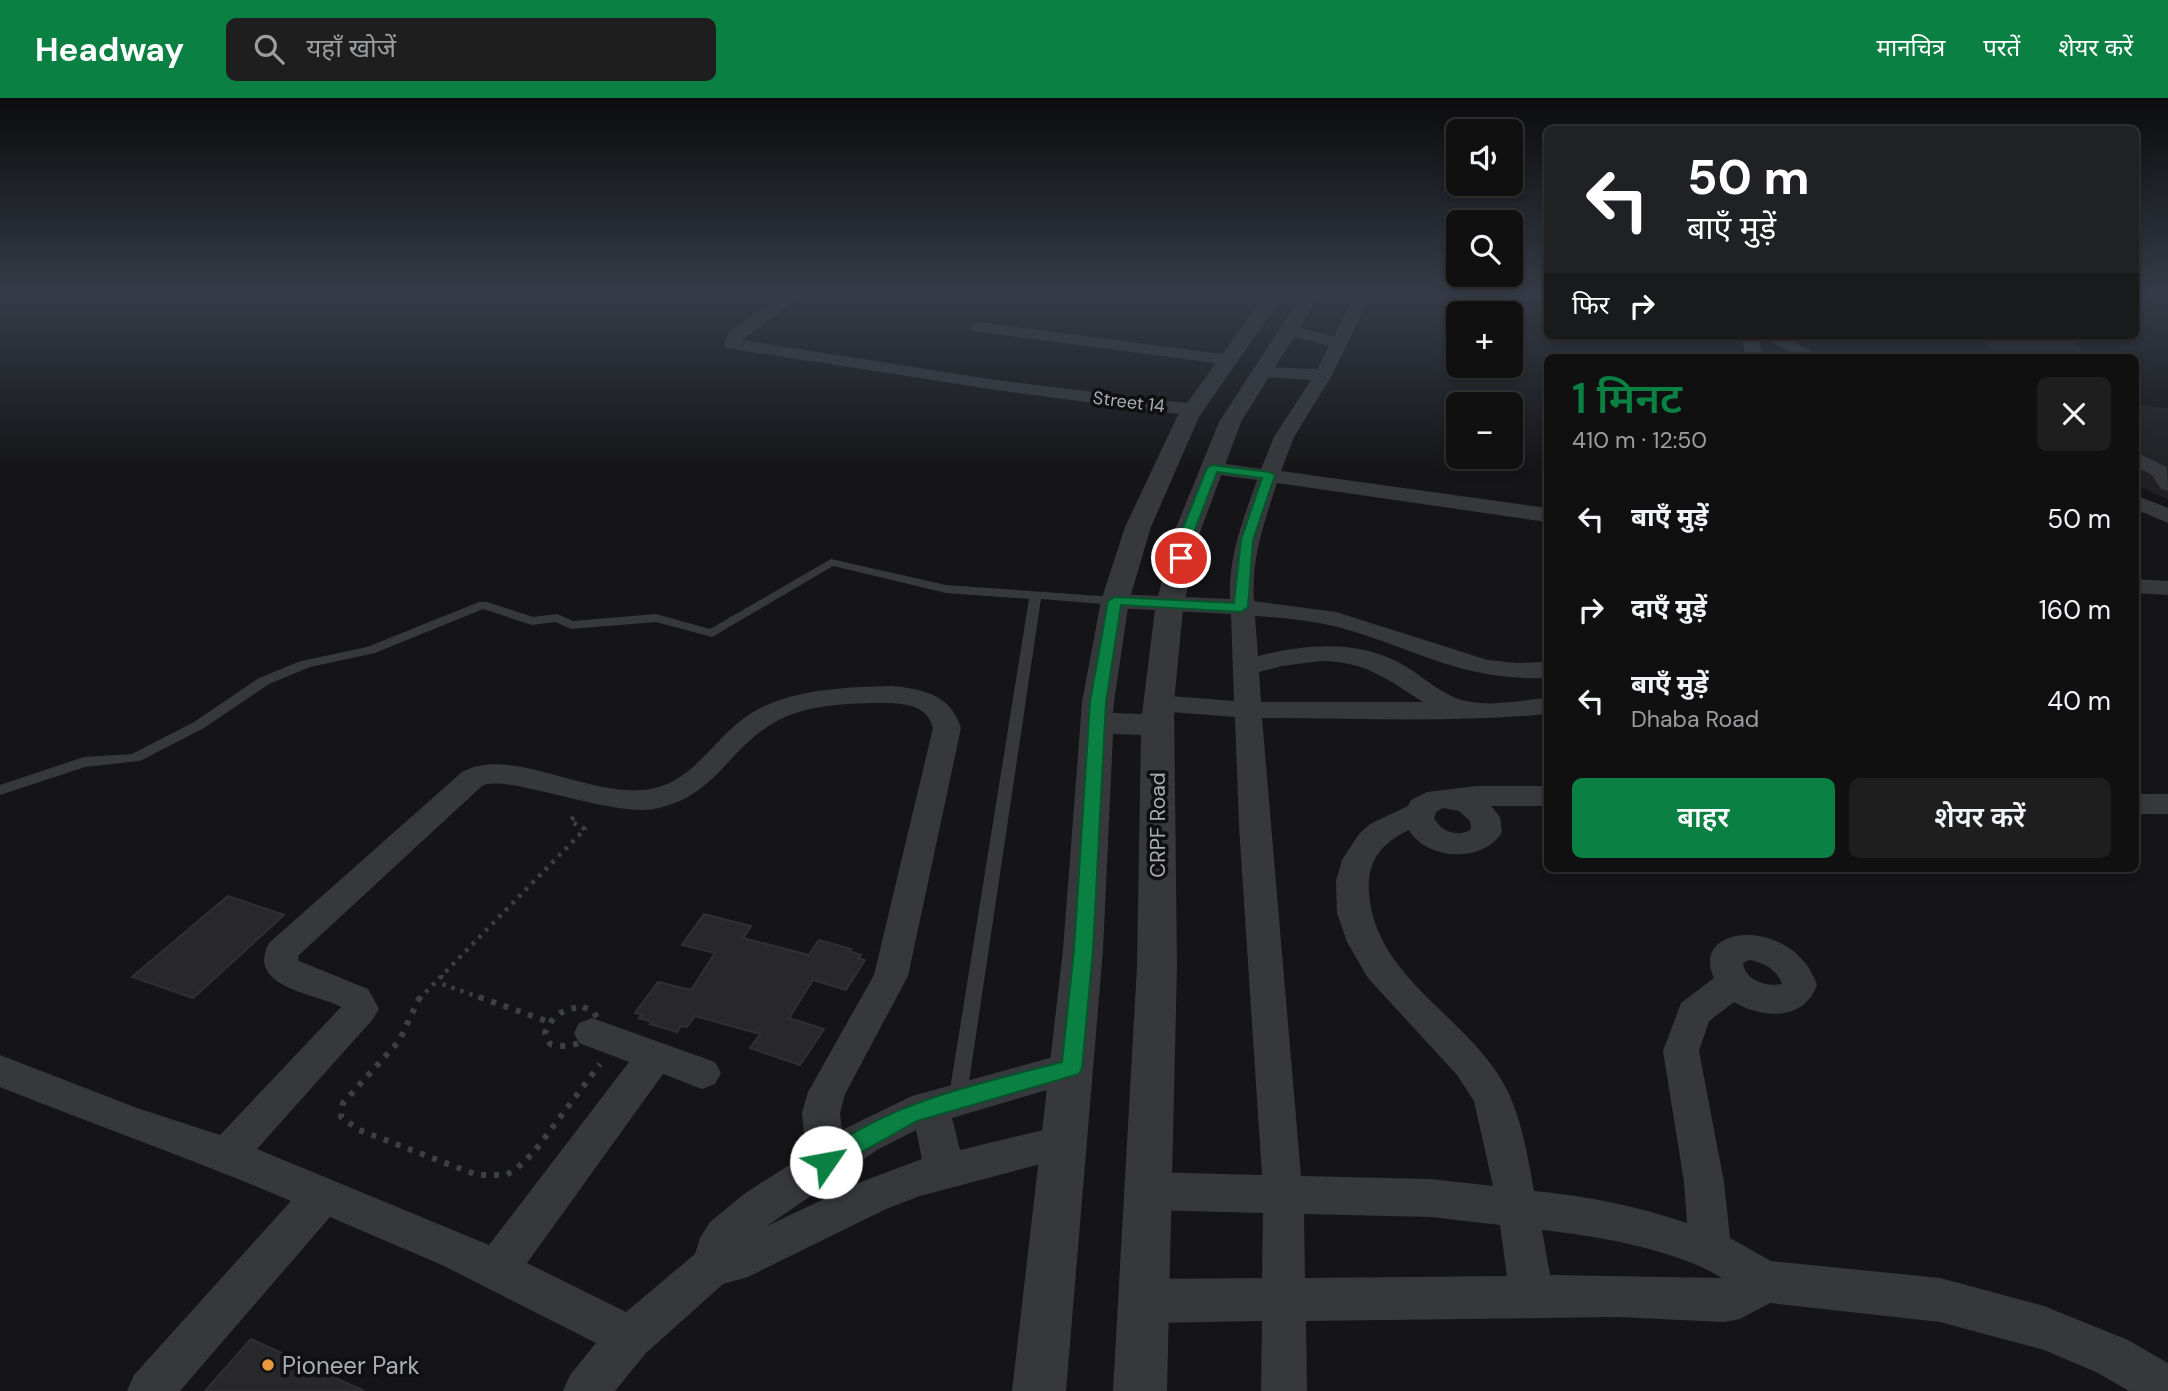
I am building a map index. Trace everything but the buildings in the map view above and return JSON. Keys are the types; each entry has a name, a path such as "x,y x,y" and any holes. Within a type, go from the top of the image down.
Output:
{"street":[{"name":"Street 14","path":"792,353 970,381 1193,410"},
{"path":"1179,353 1229,360"},
{"path":"1040,1391 1083,950 1098,702 1115,601 1138,527 1193,410 1234,353"},
{"name":"CRPF Road","path":"1140,1391 1157,966 1158,714 1170,603 1186,535 1230,422 1275,353"},
{"path":"1284,1391 1283,1195 1241,607 1247,540 1269,475 1284,437 1334,353"},
{"path":"1263,372 1323,374"},
{"path":"2139,460 2160,471 2168,485"},
{"path":"1212,468 1544,515"},
{"path":"2139,503 2168,516"},
{"path":"2139,586 2168,588"},
{"path":"1115,601 1241,607 1324,616 1361,624 1411,646 1469,666 1507,672 1544,670"},
{"path":"1244,668 1262,662 1316,654 1356,655 1376,661 1432,696 1464,709"},
{"path":"228,1155 361,1009 355,999 295,975 282,967 279,959 281,952 472,779 481,774 501,772 594,794 623,799 653,799 694,783 766,715 793,705 833,698 911,695 933,704 944,718 947,728 891,976 827,1092 821,1114 826,1162"},
{"path":"1097,723 1158,714 1247,710 1482,711 1544,706"},
{"path":"1458,800 1476,796 1544,796"},
{"path":"1419,813 1422,828 1439,840 1463,845 1482,839 1488,824 1478,809 1447,798 1428,802 1419,813 1380,833 1363,850 1353,869 1351,892 1354,921 1392,984 1468,1062 1488,1090 1499,1117 1518,1208 1532,1297"},
{"path":"2139,804 2168,804"},
{"path":"1710,1251 1704,1182 1681,1051 1695,1013 1734,982"},
{"path":"594,1043 655,1056 702,1073"},
{"path":"497,1269 655,1056"},
{"path":"1064,1142 945,1171 872,1196 733,1263 724,1264 715,1252 725,1236 758,1207 863,1139 912,1113 1071,1068"},
{"path":"0,1071 132,1123 228,1155 323,1195 497,1269 630,1337"},
{"path":"943,1105 945,1171"},
{"path":"1148,1191 1431,1198 1589,1216 1652,1231 1710,1251 1747,1267 1765,1281 1940,1300 2044,1328 2112,1356 2168,1388"},
{"path":"150,1391 323,1195"},
{"path":"586,1391 630,1337 719,1260"},
{"path":"1144,1301 1617,1296 1724,1300 1740,1298 1765,1281"}],"lane":[{"path":"0,790 84,762 135,758 199,726 264,681 306,664 371,650 483,604 532,621 557,618 572,625 656,618 712,634 831,562 946,589 1115,601"},
{"path":"943,1105 1036,595"}],"path":[{"path":"594,794 570,821 584,830 421,996 399,1041 343,1103 341,1117 359,1130 477,1175 493,1177 513,1172 529,1157 594,1043"},
{"path":"441,974 442,984 549,1022"}],"shaded area":[{"path":"1993,353 2084,354 1993,354"},
{"path":"2139,405 2168,408 2168,499 2139,487"}],"place":[{"name":"Pioneer Park","path":"268,1365"}],"route":[{"path":"826,1162 912,1113 1071,1068 1083,950 1098,702 1115,601 1241,607 1241,581 1247,540 1269,475 1212,468 1186,535 1181,558"}]}
